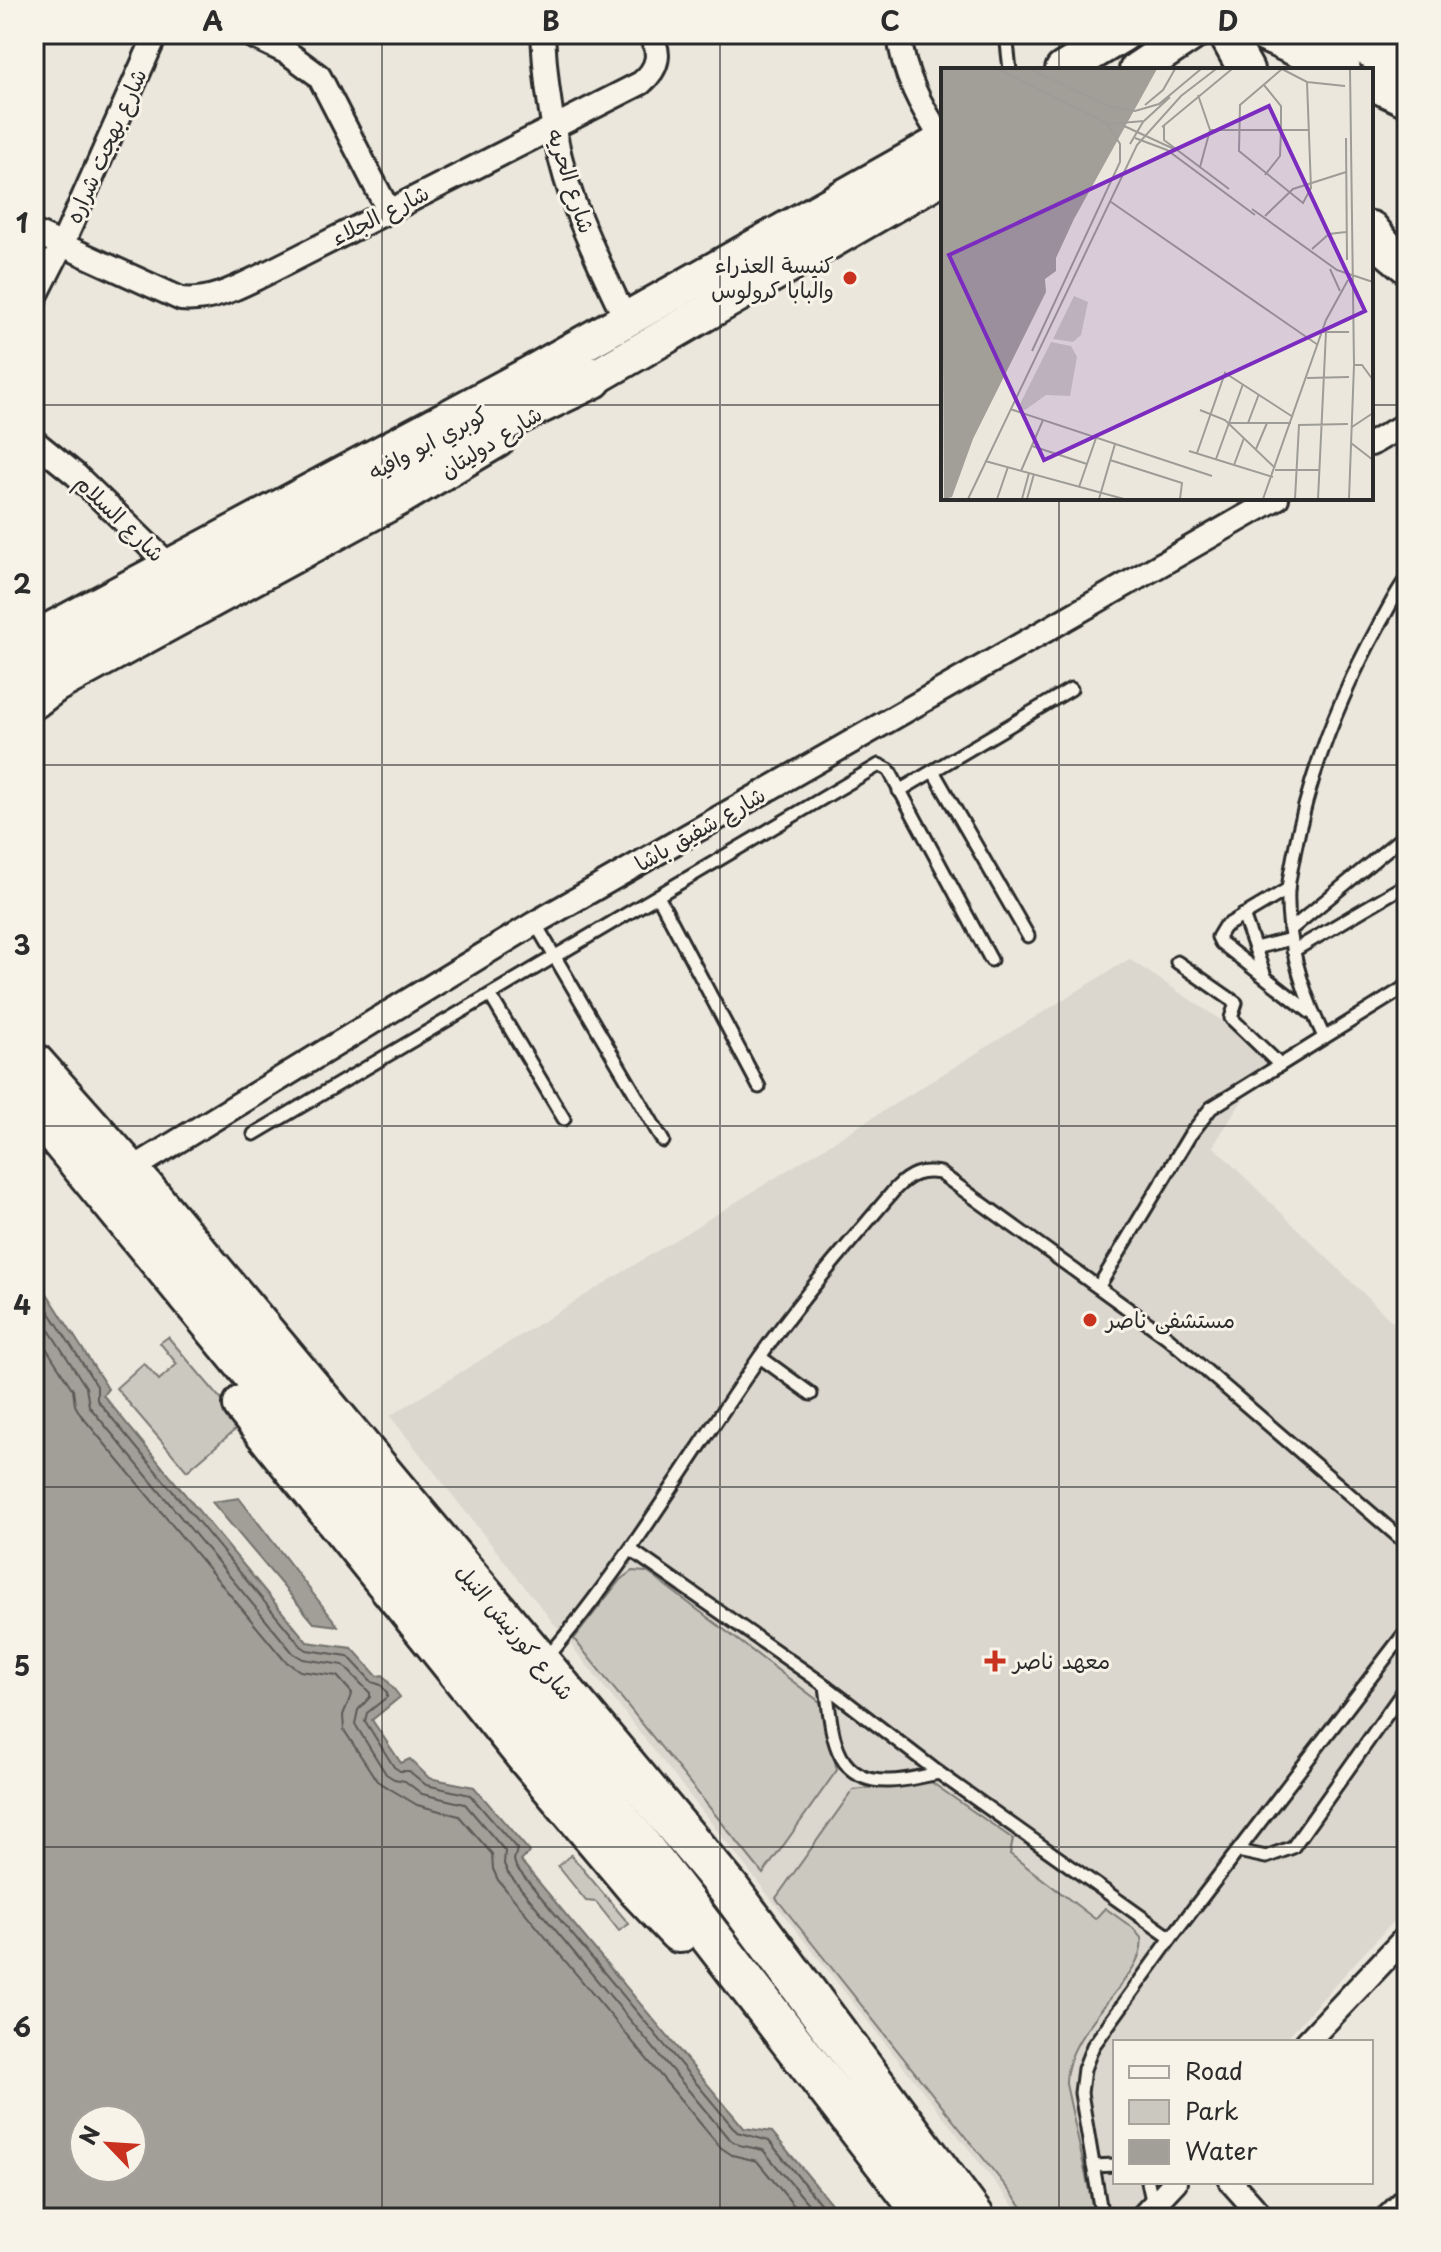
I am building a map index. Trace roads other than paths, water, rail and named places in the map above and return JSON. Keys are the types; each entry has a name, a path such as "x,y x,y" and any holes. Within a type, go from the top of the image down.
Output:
{"highway":[{"path":"36,696 244,552 347,495 592,378"},
{"name":"شارع كورنيش النيل","path":"34,1064 129,1171 728,1888 974,2218"},
{"name":"شارع كورنيش النيل","path":"34,1107 636,1840 928,2218"},
{"path":"34,1144 529,1759 639,1890 708,1962 778,2026"},
{"path":"636,1840 654,1840 668,1826 670,1817"},
{"path":"693,1914 701,1896 709,1890 728,1888"}],"main road":[{"path":"1066,68 1123,34"},
{"path":"1103,68 1153,34"},
{"path":"1140,68 1191,34"},
{"path":"1226,34 1245,68"},
{"path":"1264,34 1365,48"},
{"path":"1336,34 1407,67"},
{"path":"1373,83 1407,99"},
{"name":"شارع دوليتان","path":"34,639 626,320 941,141"},
{"name":"كوبري ابو وافيه","path":"34,646 203,562 687,306 941,163"},
{"name":"شارع دوليتان","path":"36,696 460,463 592,378 941,177"}],"street":[{"name":"شارع بهجت شراره","path":"34,300 62,245 156,34"},
{"path":"248,34 288,53 319,76 388,210"},
{"name":"شارع الحريه","path":"543,34 545,85 552,127 579,217 626,320"},
{"name":"شارع الجلاء","path":"34,232 173,296 199,301 217,296 641,83 650,76 658,55 655,42 648,34"},
{"path":"899,34 907,75 922,110 941,137"},
{"path":"1373,443 1407,423"},
{"name":"شارع السلام","path":"34,441 76,475 169,565"},
{"name":"شارع شفيق باشا","path":"129,1171 535,923 1274,500"},
{"path":"1309,2040 1407,1936"},
{"path":"1147,2212 1173,2184"},
{"path":"1233,2184 1263,2218"},
{"path":"1387,2218 1407,2198"}],"lane":[{"path":"1006,34 1010,68"},
{"path":"1324,1037 1313,1014 1291,940 1288,889 1300,821 1337,714 1367,647 1407,578"},
{"path":"899,791 1071,689"},
{"path":"254,1134 879,765 889,770 991,960"},
{"path":"933,771 1028,936"},
{"path":"1291,940 1407,833"},
{"path":"1255,948 1291,940 1407,884"},
{"path":"1288,889 1224,927 1218,937 1221,943 1313,1014"},
{"path":"658,896 759,1087"},
{"path":"1243,915 1265,977"},
{"path":"535,923 663,1141"},
{"path":"1177,962 1236,1003 1231,1018 1280,1065"},
{"path":"1099,1286 1190,1135 1211,1108 1407,986"},
{"path":"490,995 564,1119"},
{"path":"542,1664 578,1622 631,1550 760,1357 896,1188 908,1176 924,1171 940,1173 1167,1337 1407,1544"},
{"path":"760,1357 811,1394"},
{"path":"631,1550 826,1686 939,1773 1171,1938"},
{"path":"1102,2218 1081,2093 1084,2069 1093,2046 1171,1938 1407,1630"},
{"path":"826,1686 833,1740 839,1755 851,1769 868,1779 889,1781 939,1773"},
{"path":"1238,1851 1266,1857 1293,1847 1407,1686"},
{"path":"1093,2166 1113,2165"},
{"path":"1147,2212 1148,2184"}],"water":[{"path":"34,1273 108,1389 103,1395 307,1642 352,1648 377,1676 383,1675 400,1697 372,1720 401,1763 410,1759 429,1778 474,1787 530,1852 521,1861 744,2128 772,2132 843,2218 34,2218"},
{"path":"239,1498 338,1626 314,1623 212,1502"}],"place":[{"name":"كنيسة العذراء والبابا كرولوس","path":"850,278"},
{"name":"مستشفى ناصر","path":"1090,1320"},
{"name":"معهد ناصر","path":"995,1661"}]}
